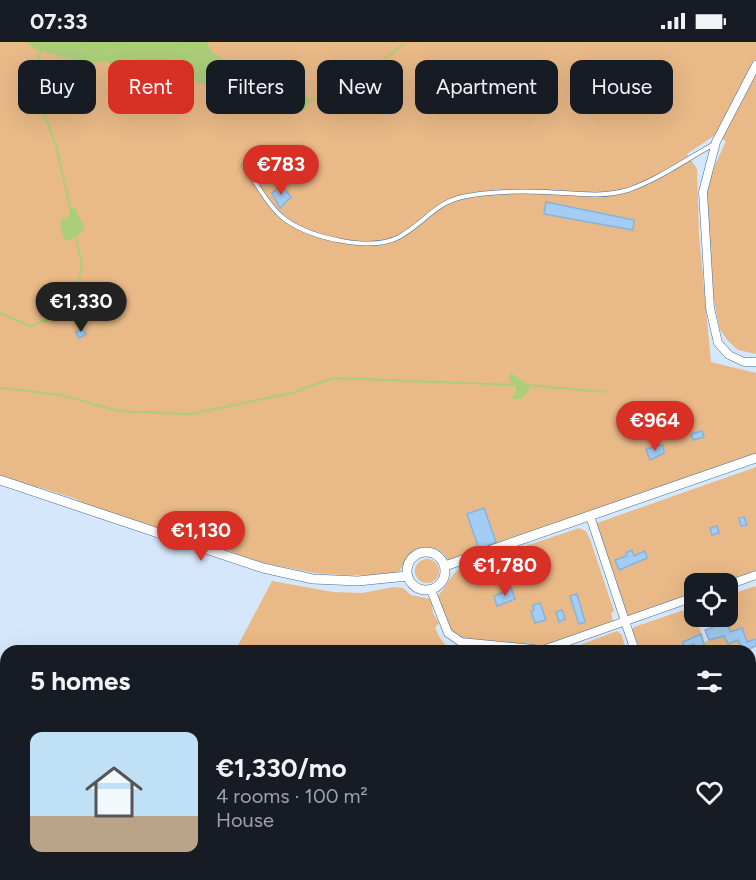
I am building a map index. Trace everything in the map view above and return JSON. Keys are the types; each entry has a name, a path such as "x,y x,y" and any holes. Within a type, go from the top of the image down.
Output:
{"street":[{"path":"756,65 716,142 703,192 710,308 718,343 729,355 744,362 756,362"},
{"path":"445,566 756,458"},
{"path":"2,482 263,568 313,579 358,580 407,576"},
{"path":"590,516 633,645"},
{"path":"421,552 438,556 445,566 441,584 431,590 418,589 409,582 408,564 421,552"},
{"path":"738,582 756,576"},
{"path":"431,590 448,633 461,642 492,645"},
{"path":"557,645 684,600"}],"lane":[{"path":"244,166 274,208 285,220 299,228 332,238 361,243 385,242 399,237 448,200 472,195 516,191 592,194 625,190 660,177 716,142"}],"shaded area":[{"path":"0,42 756,42 756,354 738,350 728,341 720,330 713,296 703,192 726,141 715,135 687,154 697,169 699,235 711,362 756,373 756,458 451,564 442,552 435,548 422,548 411,554 400,571 388,575 315,573 268,564 242,557 213,541 116,516 76,499 39,487 31,488 0,475"},
{"path":"25,42 207,42 213,54 224,60 206,60 206,85 194,80 194,60 108,60 108,62 96,63 96,60 73,60 36,50"},
{"path":"305,91 309,101 305,109"},
{"path":"74,206 85,228 76,237 64,240 61,220 69,216 69,210"},
{"path":"511,373 529,385 529,390 521,399 511,399 516,392 516,386 509,377"},
{"path":"756,467 756,571 738,577 738,573 684,573 684,597 630,616 625,608 621,608 594,529 597,523"},
{"path":"579,528 586,531 590,539 614,611 611,613 613,621 546,645 493,645 461,642 448,633 434,599 461,568"},
{"path":"427,559 436,562 439,571 436,580 427,583 418,580 415,571 418,562"},
{"path":"272,581 333,592 362,593 394,587 403,588 411,595 431,599 433,613 439,623 435,628 445,645 238,645"},
{"path":"756,586 756,639 747,642 742,628 730,632 723,627 738,627 738,592"},
{"path":"684,610 684,627 699,627 704,642 724,636 728,644 738,640 741,645 638,645 632,630 634,627"},
{"path":"617,631 622,635 624,645 580,645"}],"building":[{"path":"282,186 291,197 280,208 272,193"},
{"path":"546,202 634,220 633,230 544,214"},
{"path":"82,329 86,334 79,338 76,332"},
{"path":"702,431 704,437 693,440 691,434"},
{"path":"663,445 664,453 650,460 646,449"},
{"path":"484,508 496,542 479,549 467,514"},
{"path":"744,517 747,525 741,526 739,518"},
{"path":"717,526 719,533 712,535 710,528"},
{"path":"632,550 634,556 645,551 647,558 619,570 615,560 627,556 626,553"},
{"path":"510,585 515,599 497,606 494,596 508,591 507,586"},
{"path":"577,594 585,622 579,624 570,596"},
{"path":"540,603 546,620 535,623 531,611 534,610 533,605"},
{"path":"562,610 565,619 559,622 556,612"},
{"path":"714,627 729,627 730,632 742,628 747,642 756,639 756,645 741,645 738,640 728,644 724,636 709,640 705,630"},
{"path":"701,634 704,645 684,645 683,642"}],"waterway":[{"path":"308,101 359,76 405,42"},
{"path":"41,50 33,85 56,146 71,211"},
{"path":"0,313 30,326 47,320 76,292 82,264 75,235"},
{"path":"0,388 62,395 118,411 190,414 292,393 333,378 516,385"},
{"path":"527,385 605,392"}]}
